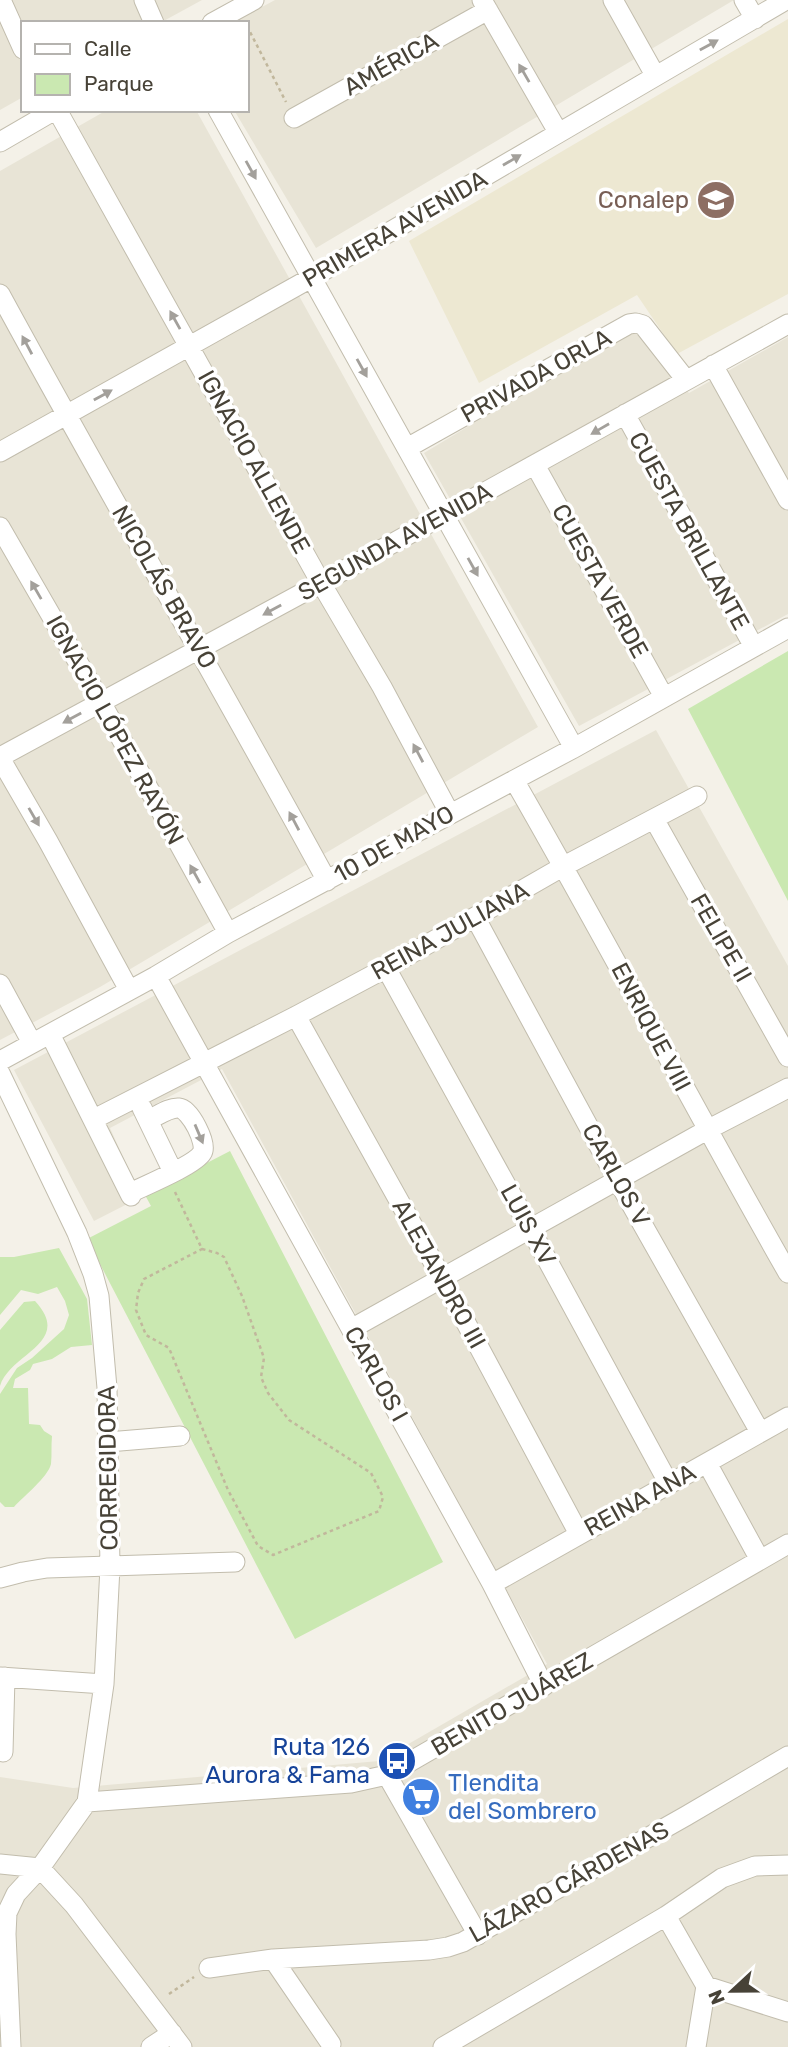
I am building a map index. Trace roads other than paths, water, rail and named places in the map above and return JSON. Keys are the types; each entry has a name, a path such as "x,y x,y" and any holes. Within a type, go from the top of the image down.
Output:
{"street":[{"path":"1,0 21,45"},
{"path":"145,0 154,21"},
{"path":"216,21 254,0"},
{"path":"613,0 655,75"},
{"path":"744,0 755,19"},
{"name":"PRIMERA AVENIDA","path":"0,452 311,278 786,0"},
{"path":"485,5 558,132"},
{"name":"AMÉRICA","path":"294,118 485,5"},
{"path":"0,142 52,112"},
{"name":"IGNACIO ALLENDE","path":"57,112 382,687 450,814"},
{"path":"219,112 573,748"},
{"name":"NICOLÁS BRAVO","path":"0,294 327,881"},
{"name":"PRIVADA ORLA","path":"407,448 629,324 643,325 686,380"},
{"name":"SEGUNDA AVENIDA","path":"0,758 788,324"},
{"path":"713,365 788,500"},
{"name":"CUESTA BRILLANTE","path":"625,414 754,648"},
{"name":"CUESTA VERDE","path":"535,465 664,697"},
{"name":"IGNACIO LÓPEZ RAYÓN","path":"0,527 101,702 228,933"},
{"name":"10 DE MAYO","path":"0,1060 788,628"},
{"path":"0,758 130,990"},
{"name":"ENRIQUE VIII","path":"514,780 788,1273"},
{"name":"REINA JULIANA","path":"94,1119 386,968 564,866 697,796"},
{"name":"FELIPE II","path":"654,819 788,1057"},
{"name":"CARLOS V","path":"475,917 618,1181 760,1432"},
{"name":"LUIS XV","path":"386,968 669,1484"},
{"name":"CARLOS I","path":"156,976 492,1584 544,1686"},
{"path":"0,984 32,1043"},
{"name":"ALEJANDRO III","path":"296,1016 442,1278 579,1534"},
{"path":"50,1034 130,1194 196,1159 204,1148 203,1141 186,1111 180,1108 148,1120"},
{"name":"CORREGIDORA","path":"0,1073 77,1233 93,1274 103,1319 110,1567 104,1684 87,1802 40,1868 16,1894 7,1913 11,2047"},
{"path":"351,1329 707,1130 788,1088"},
{"path":"137,1098 170,1173"},
{"name":"REINA ANA","path":"492,1584 788,1417"},
{"path":"108,1442 180,1436"},
{"path":"707,1463 760,1560"},
{"name":"BENITO JUÁREZ","path":"87,1802 351,1783 387,1775 788,1544"},
{"path":"0,1578 47,1568 235,1562"},
{"path":"3,1752 3,1677 104,1684"},
{"name":"LÁZARO CÁRDENAS","path":"208,1968 273,1959 448,1947 478,1935 788,1756"},
{"path":"387,1775 478,1935"},
{"path":"0,1864 40,1868 74,1905 177,2040 151,2047"},
{"path":"443,2047 666,1916 722,1878 755,1866 788,1865"},
{"path":"666,1916 706,1986 696,2047"},
{"path":"273,1959 331,2044"},
{"path":"706,1986 788,2012"}],"place":[{"name":"Conalep","path":"716,200"},
{"name":"Ruta 126 Aurora & Fama","path":"397,1761"},
{"name":"TIendita del Sombrero","path":"421,1797"}]}
